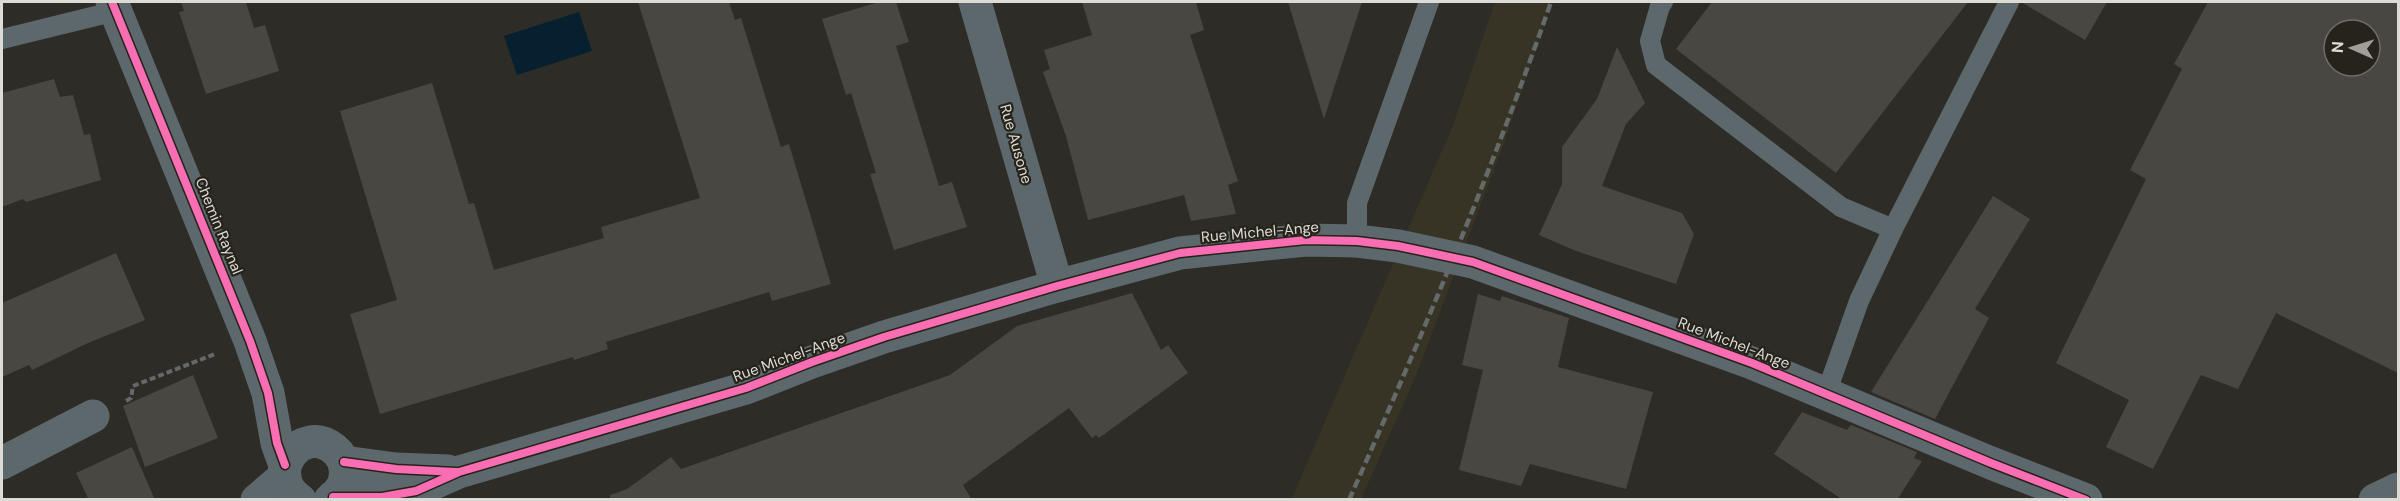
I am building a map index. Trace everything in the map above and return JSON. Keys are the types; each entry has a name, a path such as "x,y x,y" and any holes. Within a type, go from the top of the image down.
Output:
{"street":[{"name":"Rue Ausone","path":"975,2 1057,286"},
{"name":"Chemin Raynal","path":"114,6 250,341 268,393 277,443 290,480"},
{"name":"Rue Michel-Ange","path":"331,499 382,497 416,491 459,472 746,388 884,337 1057,286 1180,253 1306,240 1358,241 1398,246 1473,262 1742,359 2086,500"},
{"name":"Chemin Raynal","path":"268,393 332,452"},
{"path":"2,463 93,416"},
{"name":"Rue Michel-Ange","path":"257,500 290,480 294,449 311,442 332,452 396,470 459,472"},
{"name":"Rue Michel-Ange","path":"331,499 340,490 344,481 332,452"},
{"path":"2375,500 2398,489"}],"lane":[{"path":"1358,241 1357,203 1429,2"},
{"path":"1663,2 1650,41 1656,65 1841,207 1893,230"},
{"path":"1826,394 1859,301 2010,2"},
{"path":"2,39 114,6"}],"path":[{"path":"93,416 131,398 133,386 250,341"}],"shaded area":[{"path":"1495,2 1552,2 1503,146 1415,378 1361,499 1291,500 1453,125"}],"water":[{"path":"579,12 592,51 517,75 504,36"}],"building":[{"path":"181,2 246,2 254,28 265,25 279,71 206,94 179,12 184,11"},
{"path":"638,2 729,2 735,20 741,18 781,147 789,144 831,284 772,301 769,292 606,342 608,349 574,360 573,357 380,414 350,314 397,300 340,111 432,83 469,204 474,203 494,270 604,238 601,227 700,198"},
{"path":"879,2 896,2 909,42 896,46 939,186 952,182 967,227 894,250 870,174 876,173 851,93 846,95 822,19"},
{"path":"1082,2 1196,2 1204,30 1190,35 1238,181 1228,185 1236,214 1191,221 1184,195 1088,220 1066,136 1043,72 1050,69 1044,50 1092,35"},
{"path":"1288,2 1362,2 1324,119"},
{"path":"1712,2 1968,2 1836,173 1676,49"},
{"path":"2021,2 2107,2 2085,40"},
{"path":"2208,2 2398,2 2398,373 2276,313 2238,389 2201,375 2153,469 2106,447 2129,400 2056,363 2146,179 2130,170 2182,69 2174,64"},
{"path":"1617,47 1645,103 1626,124 1602,186 1682,213 1694,234 1676,284 1576,251 1539,235 1562,184 1562,147 1597,99"},
{"path":"54,79 60,97 73,95 84,135 90,134 101,180 26,202 23,199 2,207 2,93"},
{"path":"1993,196 2030,219 1975,309 1989,318 1935,419 1871,392"},
{"path":"116,253 145,320 88,343 32,370 29,365 2,377 2,303"},
{"path":"1132,293 1161,350 1168,345 1188,373 1099,438 1096,435 1092,438 1069,408 963,485 972,500 610,500 610,495 627,489 671,457 681,469 950,375 1017,326"},
{"path":"1478,294 1500,301 1502,296 1569,318 1558,367 1653,392 1626,489 1530,464 1521,486 1459,470 1483,370 1462,365"},
{"path":"193,375 218,438 145,467 123,406"},
{"path":"1802,412 1847,430 1851,425 1917,452 1914,458 1922,461 1897,500 1843,500 1774,454"},
{"path":"132,447 155,500 89,500 76,473"}],"railway":[{"path":"1349,500 1455,253 1505,128 1551,2"}],"cycle path":[{"path":"112,2 250,341 268,393 277,443 285,465"},
{"path":"333,497 382,497 416,491 459,472 746,388 884,337 1057,286 1180,253 1306,240 1357,241 1398,246 1473,262 1752,363 1991,463 2086,500"},
{"path":"344,462 396,469 456,472"}]}
